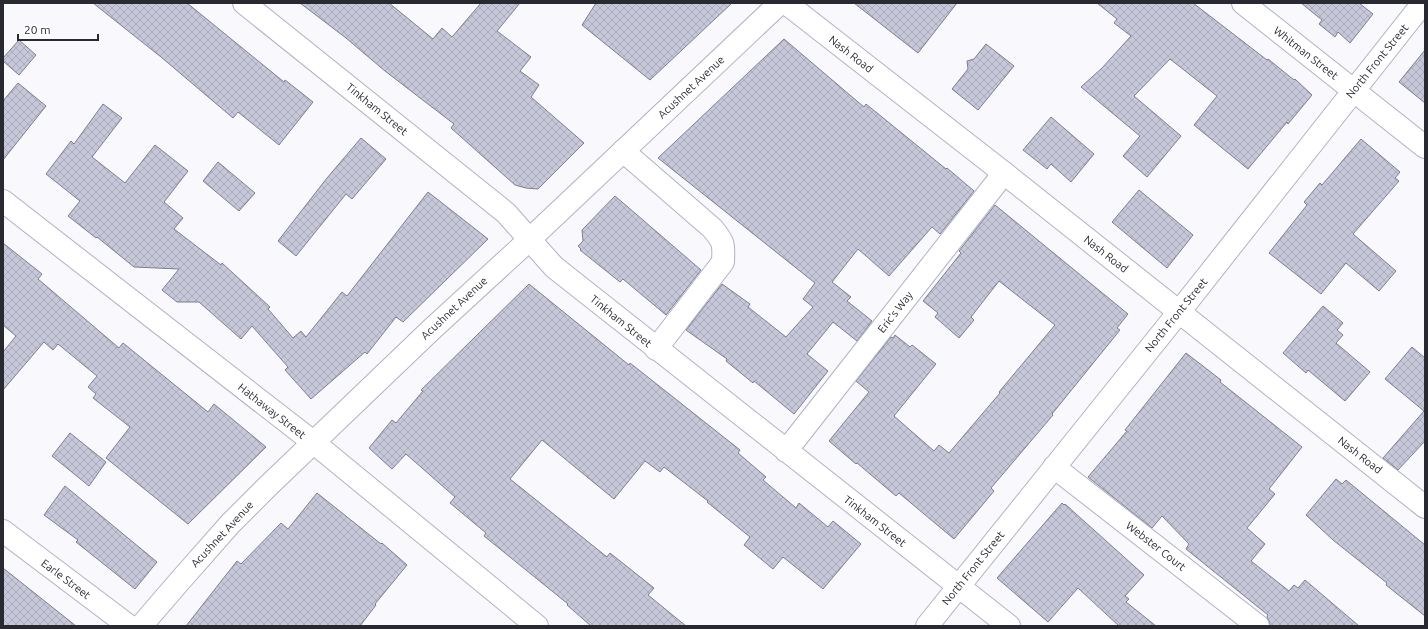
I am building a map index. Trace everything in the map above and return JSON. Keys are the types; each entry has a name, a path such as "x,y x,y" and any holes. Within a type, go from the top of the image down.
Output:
{"street":[{"name":"Tinkham Street","path":"244,3 506,213 554,267 1009,626"},
{"name":"Acushnet Avenue","path":"141,626 230,524 313,442 442,319 529,240 780,3"},
{"name":"Nash Road","path":"786,3 1425,507"},
{"name":"Whitman Street","path":"1243,3 1425,147"},
{"name":"North Front Street","path":"927,626 1179,312 1423,3"},
{"path":"623,150 712,228 722,240 724,249 723,262 656,349"},
{"name":"Eric's Way","path":"786,451 1004,174"},
{"name":"Hathaway Street","path":"3,201 313,442 537,626"},
{"name":"Webster Court","path":"1054,467 1258,626"},
{"name":"Earle Street","path":"3,532 129,626"}],"building":[{"path":"93,3 187,3 284,82 285,80 313,102 279,145 238,112 233,118 161,57"},
{"path":"300,3 389,3 433,39 442,28 452,37 481,3 520,3 497,31 531,57 520,71 539,85 531,97 584,143 538,189 515,185 451,128 454,124"},
{"path":"596,3 732,3 650,80 582,25"},
{"path":"854,3 957,3 918,53"},
{"path":"1097,3 1193,3 1267,60 1268,59 1294,80 1295,79 1312,95 1288,124 1287,122 1248,169 1194,125 1217,96 1170,59 1134,96 1181,136 1147,177 1123,156 1140,136 1081,87 1102,68 1131,36 1114,23 1117,19"},
{"path":"1301,3 1359,3 1373,14 1350,43 1338,32 1335,37 1319,24 1322,20"},
{"path":"784,39 864,107 866,104 974,191 940,234 932,227 889,276 858,249 832,282 851,297 847,301 872,321 857,341 833,322 807,354 828,371 794,414 754,381 753,383 726,361 727,359 686,330 722,284 750,304 748,307 786,337 813,307 803,299 815,283 658,158"},
{"path":"19,40 36,55 19,75 3,61 3,58"},
{"path":"986,44 1014,66 978,110 952,89 968,69 967,61 974,59"},
{"path":"1425,50 1425,103 1399,82"},
{"path":"18,83 46,106 3,160 3,101"},
{"path":"103,104 122,118 92,157 125,183 155,145 188,171 164,202 183,218 174,229 221,265 222,263 270,307 268,309 293,338 301,331 306,337 342,292 347,296 428,192 488,239 403,322 396,317 367,354 365,352 311,399 285,370 288,367 252,326 241,339 199,302 177,302 162,290 179,269 134,267 68,216 80,201 46,174 71,141 74,144"},
{"path":"1051,117 1094,154 1071,182 1051,164 1047,169 1023,150"},
{"path":"361,138 386,159 352,199 346,194 296,256 278,241 327,178"},
{"path":"1361,139 1400,172 1395,178 1399,181 1353,234 1396,271 1379,291 1346,263 1321,294 1269,253 1307,205 1304,202 1320,183 1322,185"},
{"path":"218,162 255,193 239,211 203,181"},
{"path":"1139,190 1193,235 1167,268 1112,222"},
{"path":"615,196 701,270 666,315 623,279 620,282 580,250 581,249 578,246 583,241 582,230"},
{"path":"995,205 1128,314 1117,328 1120,330 1052,414 1053,415 991,488 994,491 954,539 899,493 896,496 829,441 869,392 856,381 891,337 893,338 895,335 910,347 912,345 936,364 894,416 934,451 939,445 949,453 1055,325 999,281 971,317 974,320 959,338 935,317 938,313 923,301 961,253 959,251"},
{"path":"3,243 42,274 38,279 119,348 123,343 208,412 214,404 266,447 188,524 106,458 130,427 93,398 96,394 88,387 97,376 58,344 53,350 44,342 3,390 3,352 16,336 3,325"},
{"path":"529,284 629,365 630,363 740,450 738,453 766,477 763,480 796,508 799,503 828,527 833,521 861,544 823,589 783,557 773,569 744,545 750,537 707,502 708,501 664,467 660,472 645,461 614,499 542,440 510,479 607,557 610,553 654,588 648,595 686,626 591,626 567,605 568,604 484,536 486,533 450,503 455,497 406,454 392,469 369,448 392,420 396,423 423,391 421,390"},
{"path":"1323,306 1343,323 1337,330 1343,335 1336,343 1370,372 1345,401 1308,370 1306,373 1283,353"},
{"path":"1412,347 1425,358 1425,441 1398,470 1383,458 1424,411 1385,379"},
{"path":"1186,353 1302,447 1269,489 1275,494 1247,528 1265,544 1251,561 1289,591 1294,585 1298,588 1305,580 1359,626 1270,626 1267,617 1268,615 1186,549 1189,544 1162,516 1152,528 1088,477 1127,431 1125,430"},
{"path":"70,433 106,462 89,486 52,456"},
{"path":"1336,479 1342,484 1346,480 1425,545 1425,616 1386,585 1387,583 1333,540 1306,515"},
{"path":"65,486 157,562 135,589 76,542 78,540 44,515"},
{"path":"317,493 381,544 382,543 407,565 375,604 376,605 360,626 186,626 237,561 241,564 281,523 288,529"},
{"path":"1062,503 1064,505 1065,504 1144,575 1125,596 1129,599 1126,602 1156,626 1119,626 1078,588 1048,622 997,578"},
{"path":"3,568 76,626 3,626"}]}
